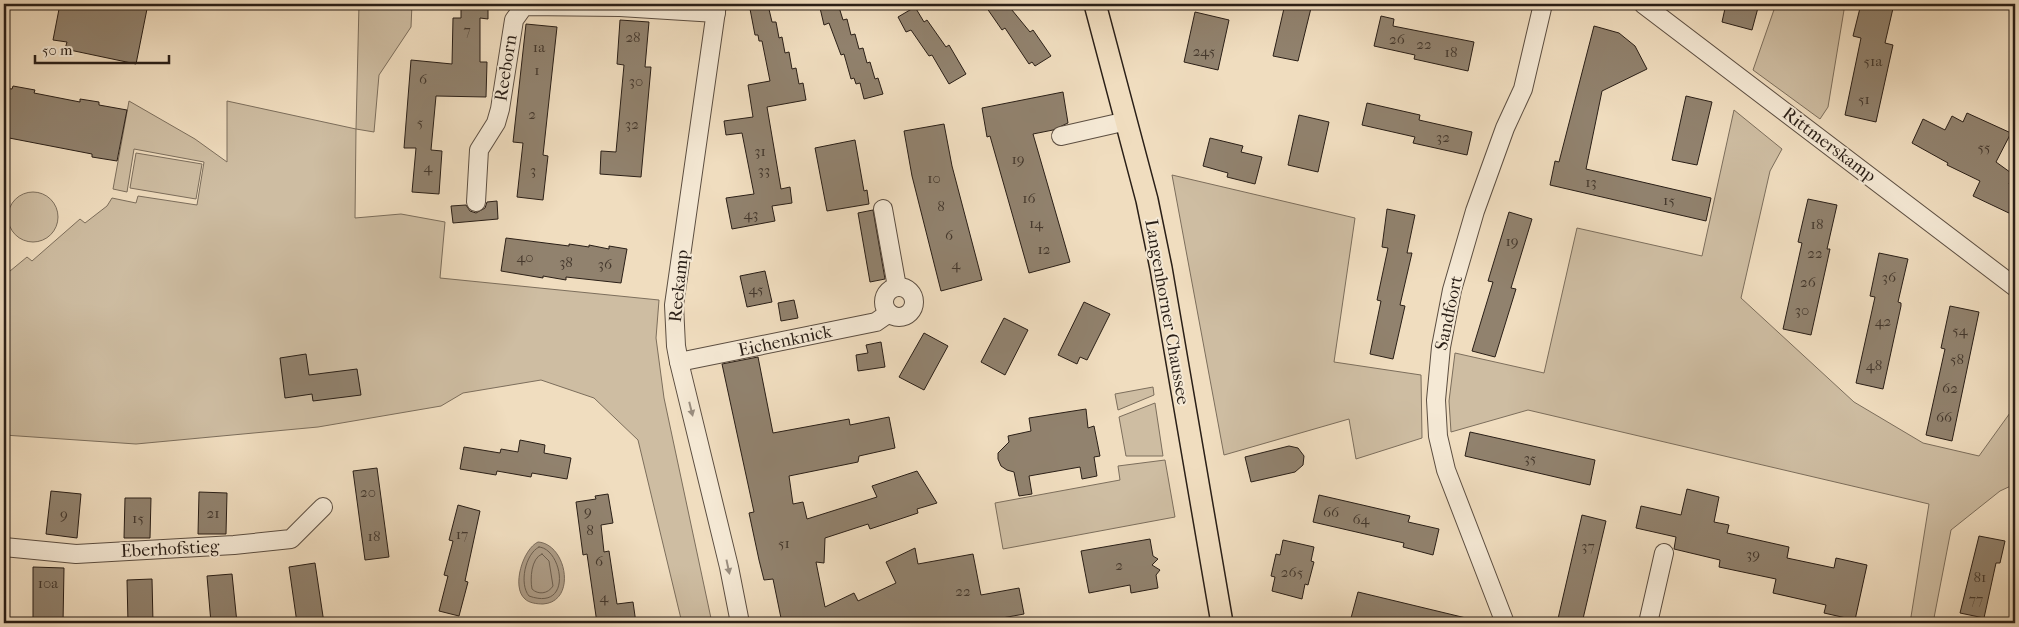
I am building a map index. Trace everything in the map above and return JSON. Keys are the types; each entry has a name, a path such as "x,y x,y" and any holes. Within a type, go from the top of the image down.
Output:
{"main road":[{"name":"Langenhorner Chaussee","path":"1095,4 1127,121 1161,268 1222,623"}],"street":[{"name":"Sandfoort","path":"1505,623 1442,456 1436,415 1437,383 1441,347 1452,290 1475,211 1505,128 1523,89 1543,4"},
{"name":"Rittmerskamp","path":"1643,4 2015,287"},
{"name":"Reeborn","path":"476,202 479,150 496,124 514,20 524,6 717,8"},
{"name":"Reekamp","path":"717,8 674,305 679,362 740,623"},
{"path":"1060,136 1127,121"},
{"path":"883,209 897,287 889,290 885,298 885,306 889,313"},
{"name":"Eichenknick","path":"679,362 876,322 889,313 903,316 913,306 911,292 897,287"},
{"name":"Eberhofstieg","path":"4,547 76,554 234,545 291,539 323,507"},
{"path":"1648,623 1664,554"}],"shaded area":[{"path":"359,4 412,4 411,27 379,75 374,132 356,129"},
{"path":"1776,4 1845,4 1828,107 1820,119 1753,70"},
{"path":"129,101 195,139 227,162 227,101 356,129 355,218 401,214 445,222 440,278 659,300 656,338 664,398 712,623 682,623 638,440 594,398 541,380 463,393 441,406 318,427 136,444 4,435 4,276 27,257 32,261 80,219 85,223 107,206 112,198 136,203 138,196 197,205 204,162 134,149 127,192 113,189"},
{"path":"1734,110 1782,149 1770,171 1741,298 1854,402 1923,443 1979,456 2015,406 2015,484 2000,491 1951,530 1933,623 1910,623 1929,504 1528,410 1451,432 1449,401 1455,353 1544,373 1577,228 1702,256"},
{"path":"136,153 202,164 196,199 130,188"},
{"path":"1172,175 1355,218 1334,362 1421,375 1422,438 1356,459 1349,419 1224,455"},
{"path":"33,192 43,194 51,199 56,207 58,217 56,227 51,235 43,240 33,242 23,240 15,235 10,227 8,217 10,207 15,199 23,194"},
{"path":"1153,387 1154,395 1118,410 1115,394"},
{"path":"1155,403 1163,456 1126,456 1119,417"},
{"path":"1165,460 1175,517 1003,549 995,503 1120,480 1118,466"}],"water":[{"path":"538,542 548,545 556,552 564,573 564,584 561,594 554,601 543,604 533,603 525,599 519,586 519,578 524,560 528,552"}],"building":[{"path":"60,4 148,4 136,64 65,49 67,42 53,40"},
{"path":"461,4 488,4 488,19 480,18 480,62 487,62 486,97 436,96 431,150 442,151 439,194 412,192 416,148 404,148 411,60 452,64 453,18 461,18"},
{"path":"838,4 843,20 847,19 851,35 855,34 859,49 863,48 867,63 870,62 875,79 878,78 883,94 864,99 860,83 856,84 854,78 851,79 844,54 841,55 829,23 824,25 820,8"},
{"path":"984,4 1007,4 1030,32 1033,30 1051,56 1035,66 1032,62 1029,64 1005,28 1002,30"},
{"path":"1285,4 1312,4 1298,61 1273,56"},
{"path":"1726,4 1759,4 1752,30 1722,22"},
{"path":"1861,4 1894,4 1885,43 1893,45 1876,122 1845,115 1861,38 1853,36"},
{"path":"768,5 772,22 776,22 779,38 782,37 785,53 789,52 792,69 796,68 799,84 803,83 806,100 767,107 781,189 790,187 792,203 772,206 775,221 732,229 726,198 754,194 742,133 726,135 724,121 753,117 748,85 770,81 762,41 759,41 758,35 755,35 750,9"},
{"path":"915,7 924,22 927,20 946,47 949,45 966,74 949,84 932,55 929,56 911,30 906,32 898,17"},
{"path":"1195,12 1229,20 1218,70 1184,62"},
{"path":"1381,16 1394,19 1393,26 1474,42 1468,71 1414,59 1415,55 1374,46"},
{"path":"620,20 649,22 645,67 651,67 641,177 600,174 601,151 616,152 624,65 617,64"},
{"path":"526,24 557,27 543,155 548,156 543,200 517,197 523,143 513,142"},
{"path":"1594,26 1619,33 1635,46 1647,69 1602,91 1586,169 1711,198 1706,221 1550,185 1555,161 1559,162"},
{"path":"13,86 35,90 34,93 80,102 80,99 99,102 99,105 127,110 117,161 92,157 92,154 4,137 4,88 12,89"},
{"path":"1063,92 1068,123 1053,130 1033,134 1070,262 1029,273 990,136 987,137 982,108"},
{"path":"1686,96 1712,102 1697,165 1672,160"},
{"path":"1367,103 1420,115 1419,120 1472,132 1467,155 1413,143 1415,137 1362,125"},
{"path":"1967,113 2011,133 1996,162 2014,175 2009,184 2015,187 2015,204 2011,214 1973,196 1980,181 1947,165 1948,163 1912,143 1923,119 1945,130 1952,116 1963,122"},
{"path":"1299,115 1329,122 1318,172 1288,165"},
{"path":"944,124 952,166 982,280 941,291 912,176 904,131"},
{"path":"1210,138 1243,146 1241,152 1262,157 1255,184 1227,177 1228,173 1203,166"},
{"path":"855,140 864,191 867,190 869,204 827,211 815,148"},
{"path":"1808,199 1837,205 1827,249 1830,249 1811,335 1783,329 1802,243 1798,242"},
{"path":"497,201 498,219 453,223 451,206 466,205 470,211 476,213 485,208 487,202"},
{"path":"1387,209 1415,215 1407,253 1412,253 1400,305 1405,306 1393,359 1370,354 1381,301 1377,300 1388,248 1382,247"},
{"path":"873,210 885,279 870,282 858,213"},
{"path":"1509,212 1532,219 1511,288 1516,289 1495,357 1472,351 1493,282 1488,281"},
{"path":"506,238 569,246 569,244 589,247 589,245 609,249 609,246 627,249 621,283 566,277 566,280 543,276 543,278 501,271"},
{"path":"1879,253 1908,259 1898,302 1901,303 1901,306 1883,389 1856,383 1875,297 1870,296"},
{"path":"765,271 772,302 747,307 740,276"},
{"path":"794,300 798,318 781,321 778,303"},
{"path":"1084,302 1110,314 1087,360 1080,357 1077,364 1058,355"},
{"path":"1950,306 1979,312 1952,441 1926,435 1945,349 1941,348"},
{"path":"1004,318 1028,330 1005,375 981,362"},
{"path":"924,333 948,346 924,390 899,377"},
{"path":"881,342 885,367 858,371 856,355 868,353 866,345"},
{"path":"306,354 309,375 357,369 361,395 313,401 312,394 285,398 280,358"},
{"path":"758,357 773,433 849,419 850,425 889,417 895,448 859,456 858,462 789,476 793,504 803,502 807,519 877,497 872,486 917,471 937,503 917,509 918,513 870,529 868,524 825,538 824,563 816,562 825,607 854,593 858,601 896,583 886,562 915,548 918,564 973,554 981,595 1019,588 1024,614 986,621 987,623 782,623 773,579 764,580 759,560 749,513 754,512 722,364"},
{"path":"1086,409 1088,428 1094,426 1100,456 1094,457 1097,476 1082,479 1080,467 1029,476 1032,494 1019,496 1014,472 1001,466 998,459 998,453 1009,442 1008,436 1031,431 1029,418"},
{"path":"1470,432 1595,460 1590,485 1465,456"},
{"path":"520,440 545,445 544,453 571,458 567,479 532,473 531,477 497,471 496,475 460,469 464,447 500,453 501,449 518,452"},
{"path":"1289,446 1298,448 1304,456 1303,465 1295,472 1251,482 1245,457"},
{"path":"377,468 389,557 365,560 353,471"},
{"path":"1687,489 1719,497 1714,522 1729,525 1727,533 1789,547 1787,558 1834,568 1836,558 1867,565 1855,620 1824,613 1826,605 1773,593 1776,579 1719,567 1720,560 1674,549 1676,537 1636,528 1641,506 1681,515"},
{"path":"51,491 81,494 77,538 46,534"},
{"path":"199,492 227,493 226,534 198,534"},
{"path":"608,494 613,523 601,525 604,552 609,551 617,604 633,602 636,623 597,623 587,554 583,555 576,502 596,499 595,496"},
{"path":"1319,495 1410,516 1408,522 1439,529 1433,555 1403,547 1404,543 1313,522"},
{"path":"125,498 151,498 150,538 124,538"},
{"path":"458,505 480,511 465,581 468,582 459,616 439,611 448,576 444,575 453,541 449,540"},
{"path":"1582,515 1606,521 1582,623 1557,623"},
{"path":"1979,536 2005,541 2000,563 1996,563 1984,618 1960,613"},
{"path":"1150,539 1153,556 1158,559 1152,565 1160,570 1156,575 1158,588 1131,593 1130,585 1089,593 1081,551"},
{"path":"1283,540 1314,547 1311,561 1314,562 1308,585 1305,584 1302,599 1272,591 1275,577 1271,576 1276,554 1280,555"},
{"path":"315,563 324,623 297,623 289,567"},
{"path":"33,567 64,568 63,623 33,623"},
{"path":"232,574 237,623 211,623 207,576"},
{"path":"152,579 153,623 128,623 127,580"},
{"path":"1358,592 1466,618 1465,623 1373,623 1351,618"}]}
